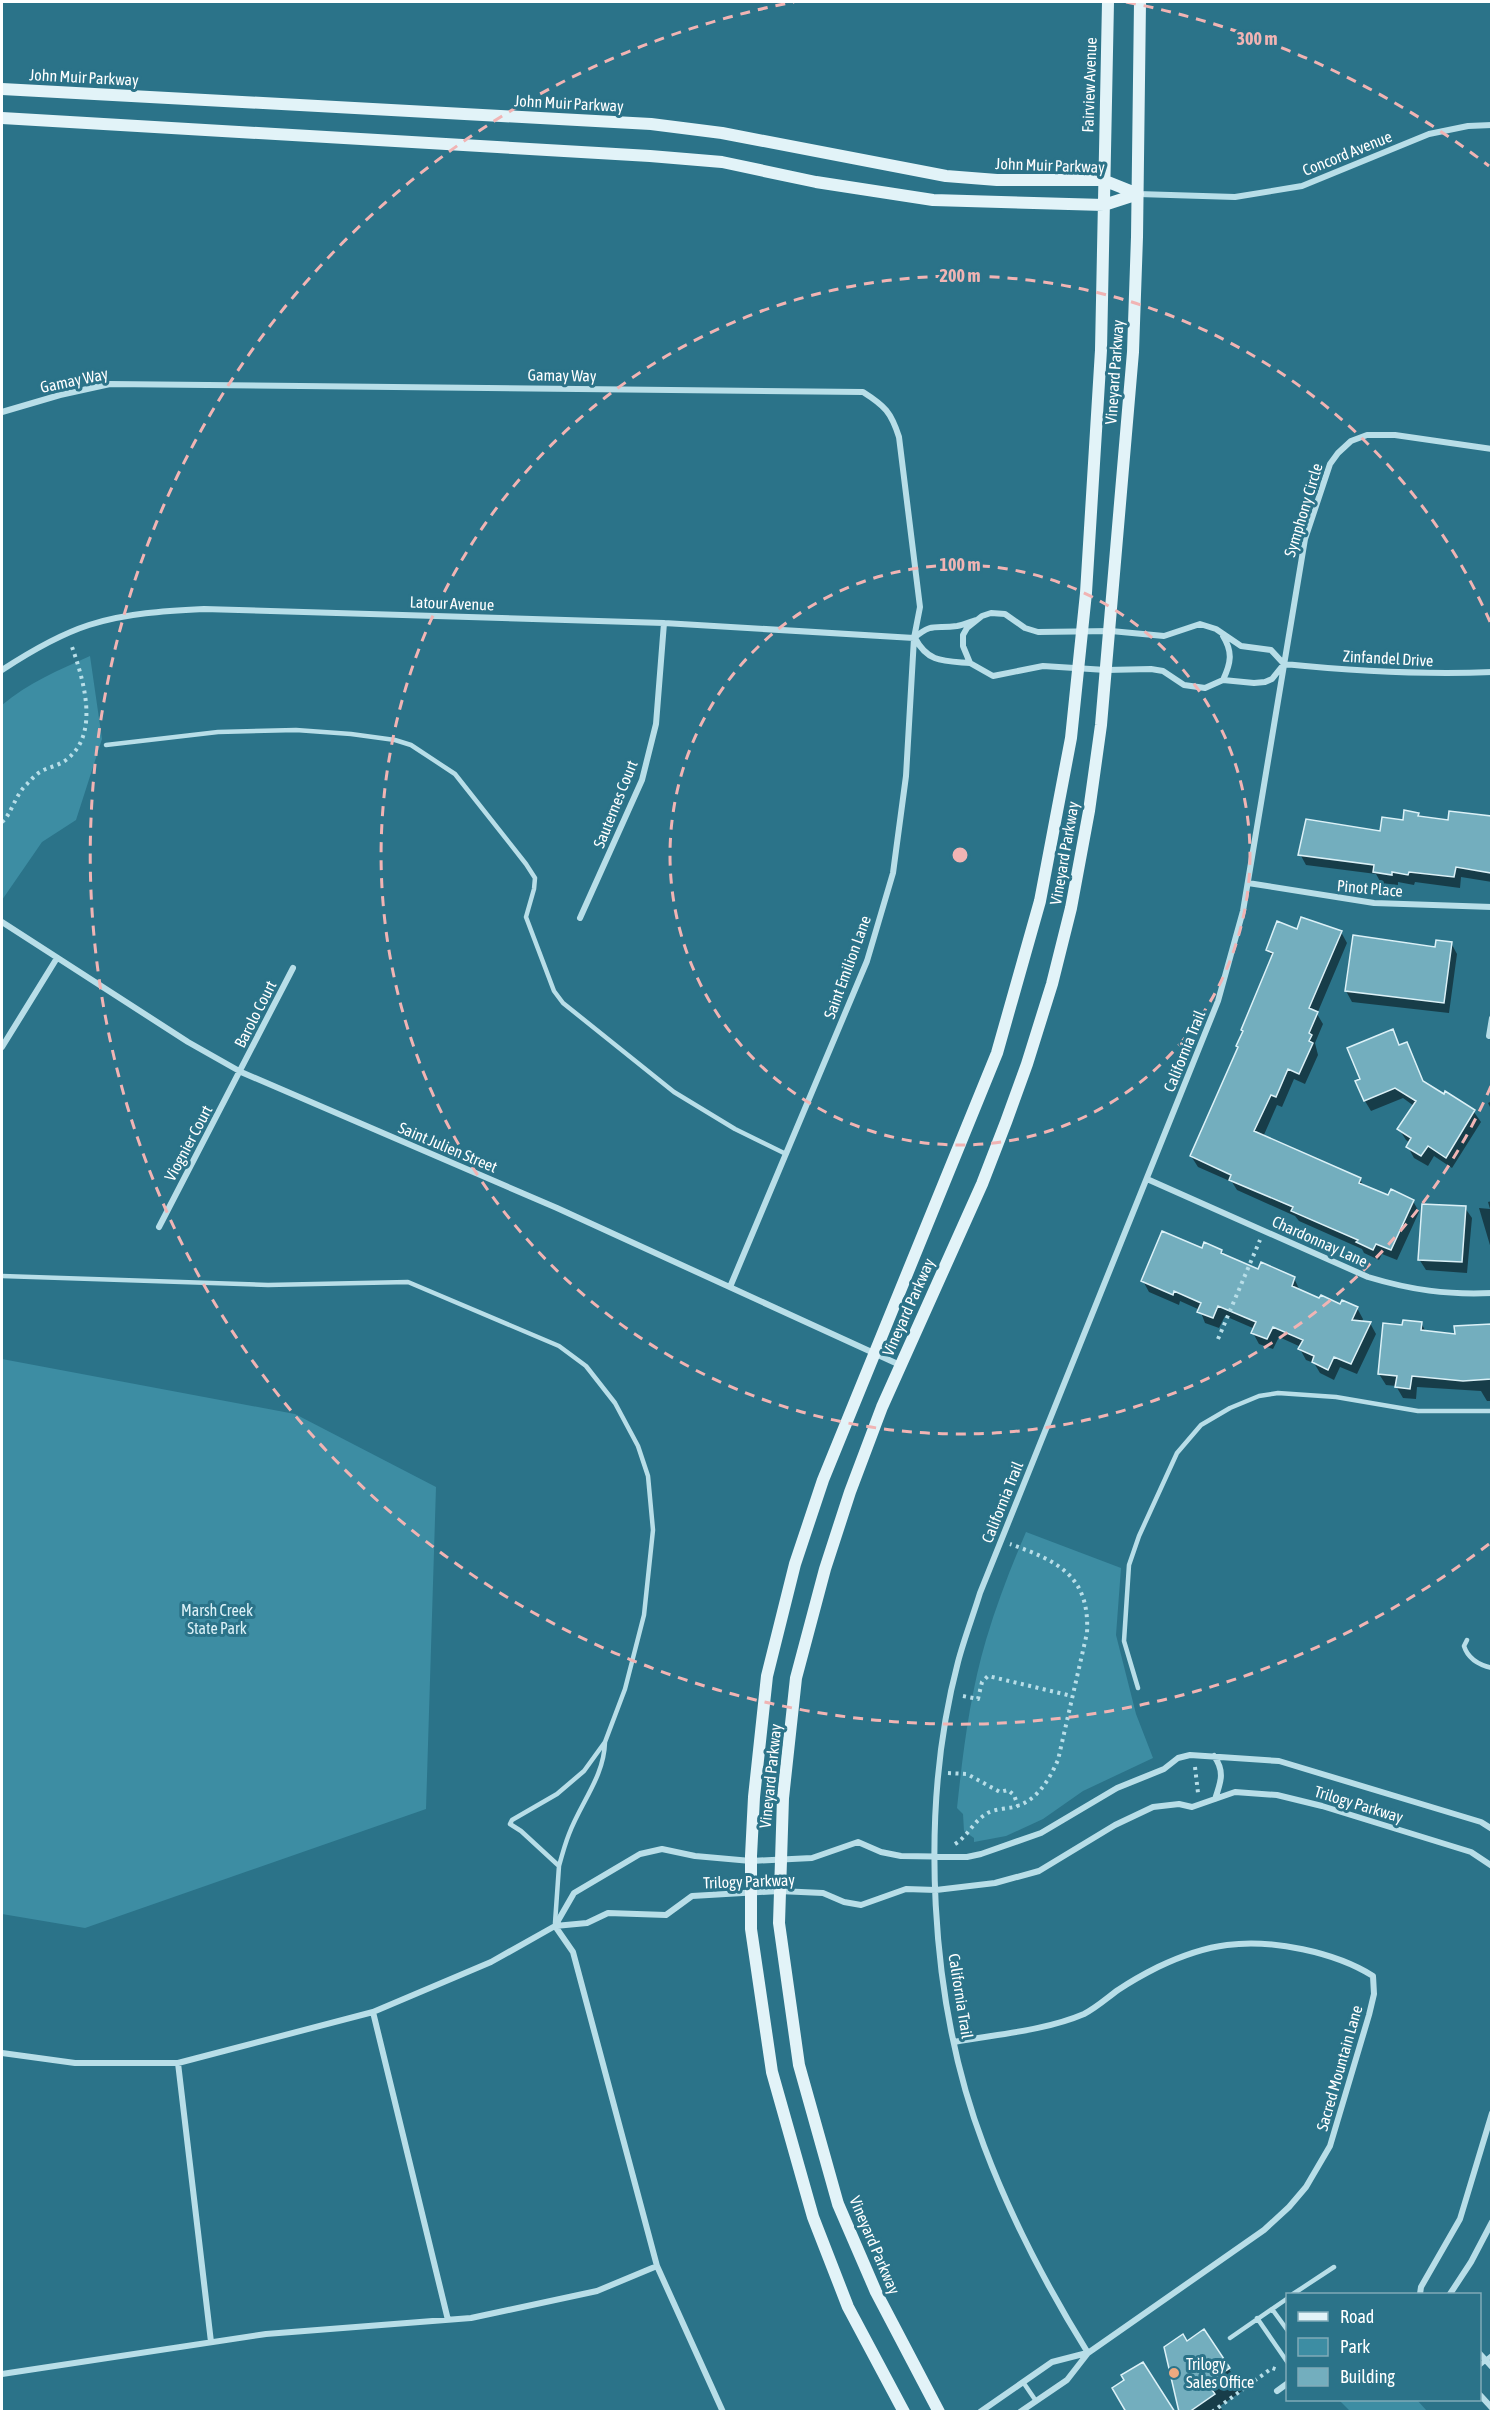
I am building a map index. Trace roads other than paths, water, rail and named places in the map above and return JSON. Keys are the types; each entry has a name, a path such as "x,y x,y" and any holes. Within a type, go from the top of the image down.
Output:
{"street":[{"name":"Fairview Avenue","path":"1104,205 1108,2"},
{"path":"2,118 650,156 722,162 816,182 933,200 1104,205 1138,194 1140,2"},
{"name":"John Muir Parkway","path":"2,89 651,124 722,133 946,176 997,180 1103,180 1138,194"},
{"name":"Concord Avenue","path":"1138,194 1235,197 1302,186 1430,134 1468,126 1491,125"},
{"name":"Vineyard Parkway","path":"939,2412 876,2292 838,2204 799,2065 779,1923 783,1798 796,1678 825,1569 850,1492 900,1365 982,1184 1027,1064 1052,984 1071,908 1089,811 1111,631 1134,352 1138,194"},
{"name":"Vineyard Parkway","path":"904,2412 848,2307 810,2206 772,2072 751,1929 754,1797 767,1676 795,1563 823,1480 997,1053 1040,900 1071,738 1083,630 1101,350 1104,205"},
{"name":"Gamay Way","path":"2,412 60,395 110,384 863,392 876,400 893,416 899,437 920,607 914,638"},
{"name":"Symphony Circle","path":"1284,664 1305,539 1330,464 1338,453 1351,441 1367,435 1395,435 1491,449"},
{"name":"Latour Avenue","path":"2,669 88,626 116,618 204,609 664,623 914,638 925,628 934,625 957,626 991,613 999,613 1005,614 1025,628 1038,632 1111,631"},
{"path":"970,663 963,646 963,635 976,620"},
{"name":"Sauternes Court","path":"580,918 642,780 656,724 664,623"},
{"name":"Zinfandel Drive","path":"1111,631 1164,636 1200,624 1216,629 1241,646 1270,650 1284,664 1367,672 1450,674 1491,672"},
{"path":"1222,634 1231,652 1223,680"},
{"path":"914,638 922,651 929,656 970,663 993,676 1043,666 1163,671 1184,685 1205,688 1223,680 1265,682 1272,679 1284,664"},
{"name":"Saint Emilion Lane","path":"730,1287 867,961 893,873 906,776 914,638"},
{"name":"California Trail","path":"1088,2353 1057,2303 1024,2240 988,2156 954,2042 938,1934 935,1856 939,1772 958,1663 980,1593 1218,1001 1243,911 1284,664"},
{"name":"Pinot Place","path":"1248,882 1374,903 1491,907"},
{"name":"Saint Julien Street","path":"2,922 188,1042 241,1072 557,1208 900,1365"},
{"path":"2,1047 57,958"},
{"name":"Barolo Court","path":"241,1072 293,968"},
{"path":"1489,1036 1491,1018"},
{"name":"Viognier Court","path":"159,1227 241,1072"},
{"name":"Chardonnay Lane","path":"1147,1179 1368,1277 1398,1286 1439,1293 1491,1293"},
{"name":"Trilogy Parkway","path":"555,1926 574,1893 640,1854 662,1849 694,1856 751,1861 820,1857 858,1842 881,1852 901,1856 966,1857 1041,1833 1117,1788 1164,1768 1178,1758 1194,1755 1279,1761 1481,1822 1491,1829"},
{"path":"1214,1756 1220,1765 1222,1778 1215,1799"},
{"name":"Trilogy Parkway","path":"555,1926 586,1923 608,1912 666,1915 692,1896 779,1891 823,1893 844,1902 861,1905 906,1889 936,1890 995,1883 1039,1871 1116,1825 1153,1807 1179,1804 1192,1807 1223,1794 1247,1792 1277,1795 1322,1806 1471,1852 1491,1866"},
{"path":"2,2053 75,2063 177,2063 373,2012 491,1962 555,1926 573,1952 657,2266 723,2412"},
{"name":"Sacred Mountain Lane","path":"954,2042 1063,2022 1087,2012 1158,1967 1191,1953 1228,1944 1273,1944 1331,1956 1354,1964 1373,1976 1374,1994 1369,2015 1330,2146 1306,2187 1289,2207 1264,2230 1088,2353 1067,2380 1020,2412"},
{"path":"373,2012 448,2320"},
{"path":"177,2063 211,2342"},
{"path":"1420,2293 1421,2287 1460,2220 1491,2113"},
{"path":"1451,2293 1472,2262 1491,2222"},
{"path":"2,2374 266,2334 471,2318 597,2291 657,2266"},
{"name":"Sacred Mountain Lane","path":"980,2412 1052,2362 1088,2353"},
{"path":"1481,2356 1491,2367"},
{"path":"1277,2391 1286,2384"}],"lane":[{"path":"106,745 218,732 296,730 351,734 394,740 411,745 455,774 530,871 534,878 534,889 526,917 554,991 563,1003 674,1092 735,1129 786,1154"},
{"path":"2,1276 268,1284 408,1282 559,1346 586,1366 615,1403 638,1446 648,1476 653,1530 644,1614 625,1689 605,1742 584,1771 557,1794 512,1820 510,1824 521,1831 559,1866"},
{"path":"1138,1688 1124,1641 1130,1565 1139,1536 1178,1453 1201,1425 1230,1408 1259,1396 1278,1393 1336,1397 1418,1411 1491,1411"},
{"path":"1467,1640 1464,1646 1471,1658 1491,1668"},
{"path":"555,1926 559,1866 569,1833 589,1797 605,1760 605,1742"},
{"path":"1296,2293 1334,2267"},
{"path":"1230,2338 1286,2299"},
{"path":"1272,2308 1286,2329"},
{"path":"1257,2318 1286,2362"},
{"path":"1481,2364 1491,2355"},
{"path":"1023,2382 1036,2401"}],"place":[{"name":"Trilogy Sales Office","path":"1174,2373"}],"park label":[{"name":"Marsh Creek State Park","path":"217,1619"}]}
